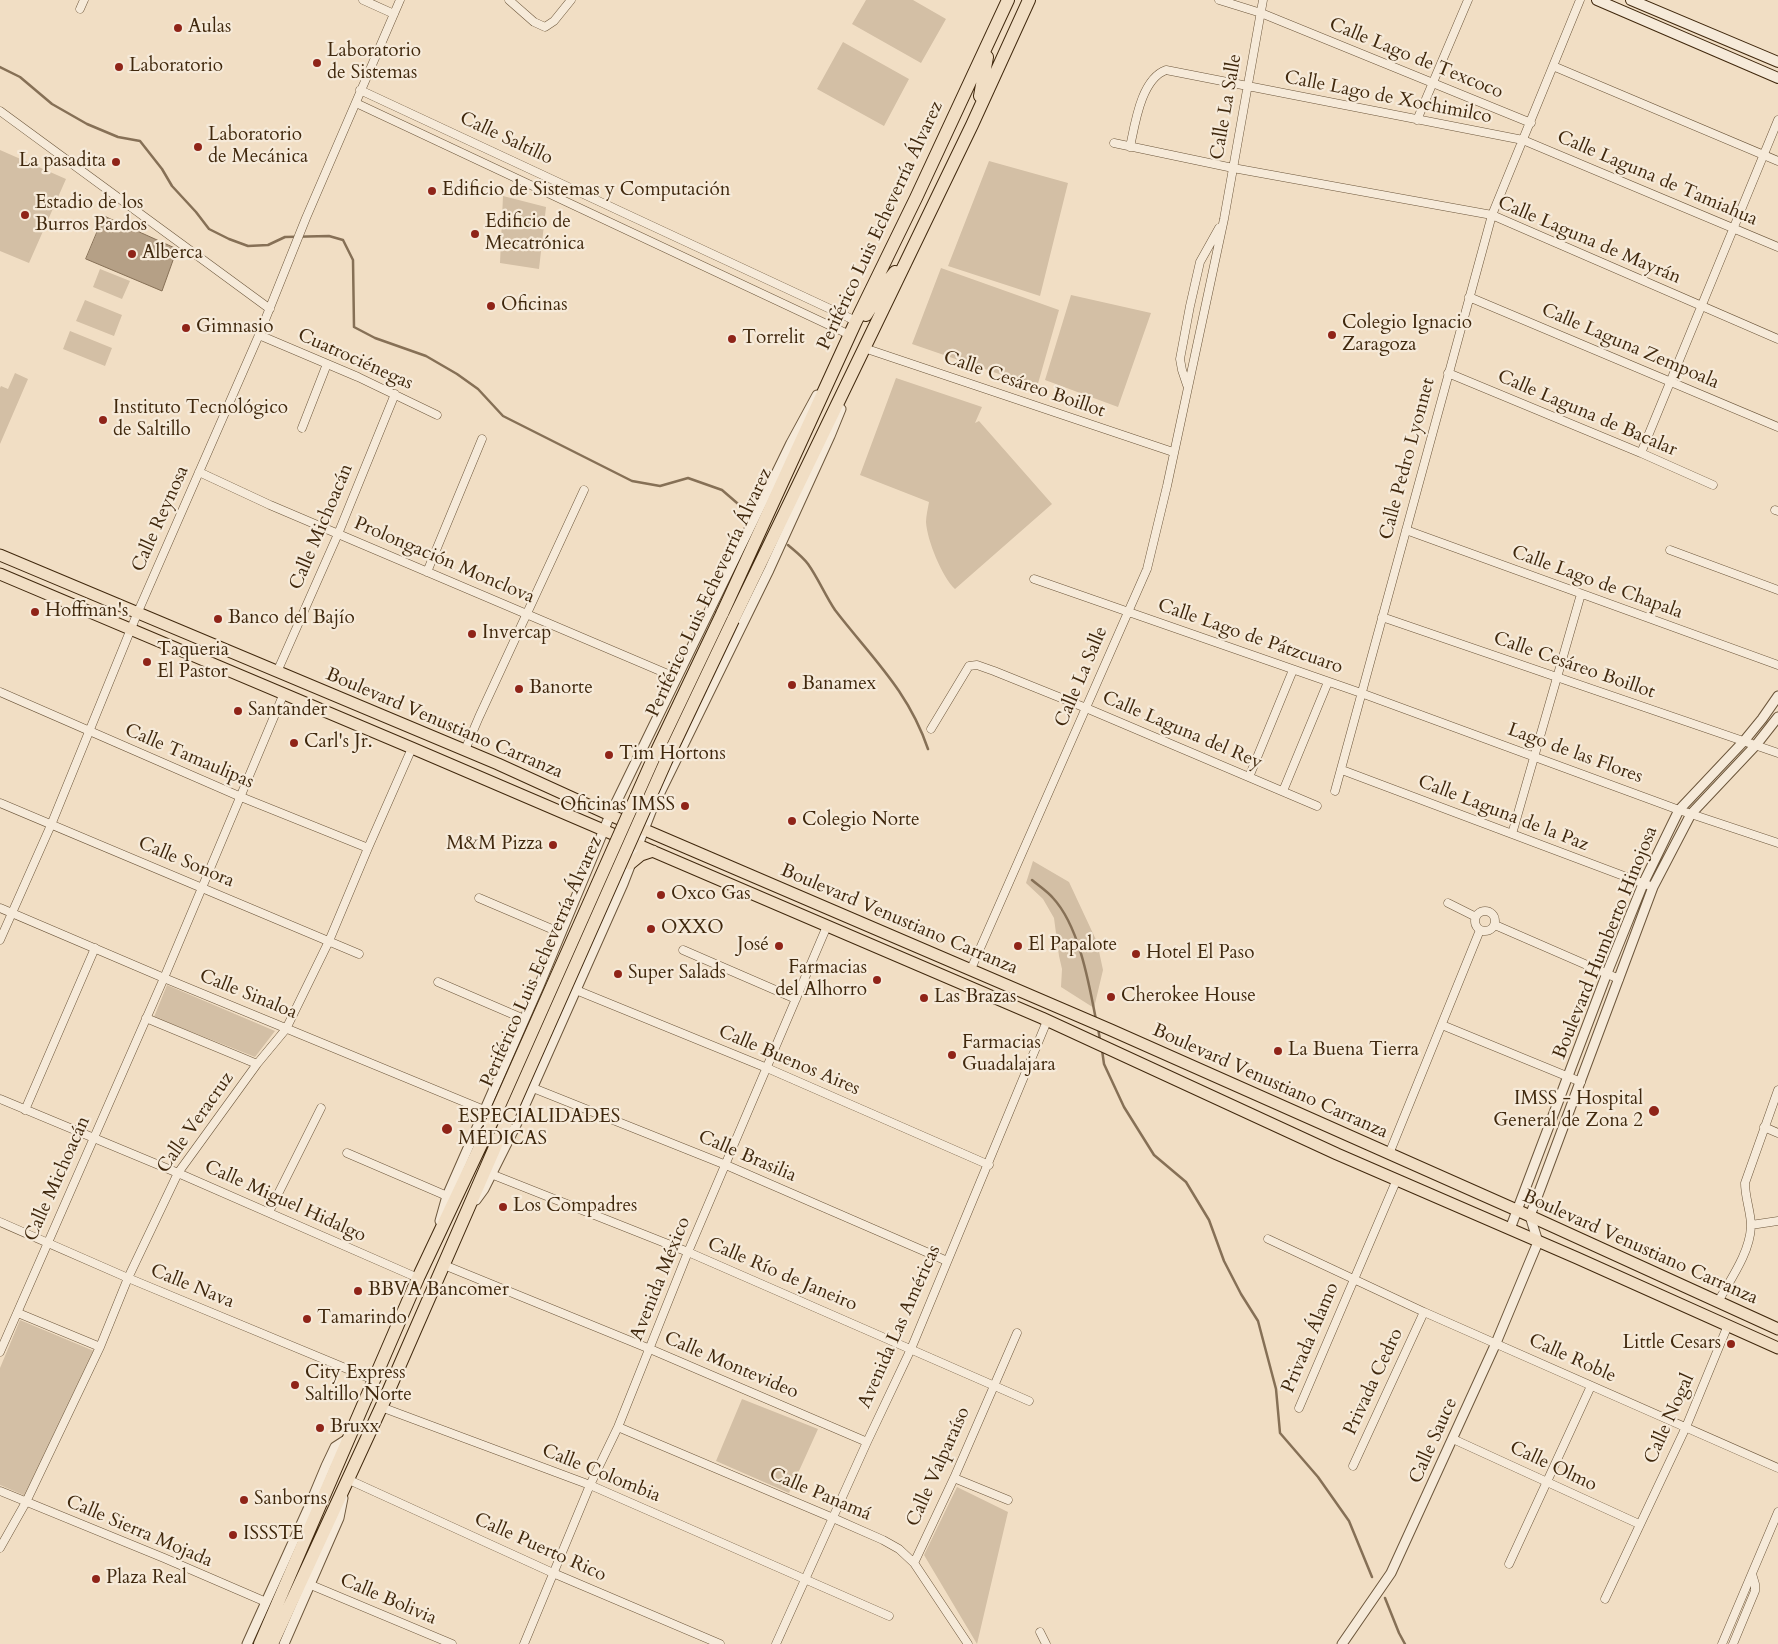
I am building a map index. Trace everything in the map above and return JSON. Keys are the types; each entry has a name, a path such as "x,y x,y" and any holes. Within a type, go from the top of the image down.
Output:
{"highway":[{"name":"Periférico Luis Echeverría Álvarez","path":"260,1644 418,1278 666,761 850,334 1008,0"},
{"name":"Periférico Luis Echeverría Álvarez","path":"727,617 908,260 1029,0"},
{"path":"972,125 982,88 987,59 984,52"},
{"path":"850,334 870,310 887,282 908,260"},
{"name":"Periférico Luis Echeverría Álvarez","path":"272,1644 381,1407 470,1206 495,1116"}],"main road":[{"path":"1597,0 1778,78"},
{"path":"1631,0 1778,62"},
{"path":"1643,20 1648,7"},
{"name":"Boulevard Venustiano Carranza","path":"0,555 465,750 1112,1030 1530,1216 1778,1329"},
{"name":"Boulevard Venustiano Carranza","path":"0,574 604,829 1048,1021 1330,1151 1397,1178 1778,1348"},
{"path":"630,864 641,855 653,851"}],"street":[{"path":"80,9 84,0"},
{"path":"363,0 394,14"},
{"name":"Calle Reynosa","path":"0,940 51,825 88,730 137,614 259,336 306,218 400,0"},
{"path":"509,0 545,27 554,21 571,0"},
{"name":"Calle Lago de Texcoco","path":"1220,0 1261,13 1531,123"},
{"name":"Calle La Salle","path":"971,969 1147,569 1224,219 1263,0"},
{"path":"1417,120 1468,0"},
{"name":"Calle Pedro Lyonnet","path":"1335,791 1492,215 1580,0"},
{"path":"1553,66 1778,161"},
{"name":"Calle Lago de Xochimilco","path":"1130,147 1140,106 1147,89 1154,76 1166,70 1523,140"},
{"name":"Calle Saltillo","path":"360,90 856,321"},
{"name":"Calle Saltillo","path":"356,103 850,334"},
{"path":"0,111 270,309"},
{"path":"1641,453 1778,120"},
{"name":"Calle Laguna de Tamiahua","path":"1523,140 1778,247"},
{"name":"Calle Laguna de Mayrán","path":"1114,143 1233,168 1492,215 1778,339"},
{"name":"Calle La Salle","path":"1188,385 1180,359 1190,306 1200,262 1224,219"},
{"name":"Calle Laguna Zempoala","path":"1469,297 1778,427"},
{"name":"Cuatrociénegas","path":"259,336 395,394 437,415"},
{"name":"Calle Cesáreo Boillot","path":"864,348 1173,452"},
{"path":"302,428 327,364"},
{"name":"Calle Laguna de Bacalar","path":"1448,373 1713,485"},
{"name":"Periférico Luis Echeverría Álvarez","path":"470,1206 481,1194 533,1088 622,884 653,807 827,444 839,414 849,378"},
{"path":"435,1241 447,1196 495,1116 524,1019 596,852 610,814 790,443 811,404 828,384"},
{"name":"Calle Michoacán","path":"277,672 338,534 395,394"},
{"path":"428,572 482,439"},
{"name":"Prolongación Monclova","path":"199,472 270,505 677,678"},
{"path":"465,750 584,490"},
{"name":"Calle Lago de Chapala","path":"1406,530 1778,665"},
{"path":"1670,550 1778,590"},
{"name":"Calle Lago de Pátzcuaro","path":"1034,579 1361,693"},
{"path":"1512,834 1581,594"},
{"name":"Calle Cesáreo Boillot","path":"1382,618 1778,752"},
{"name":"Calle Laguna del Rey","path":"931,729 968,666 977,666 1086,708 1317,806"},
{"path":"1249,777 1293,670"},
{"path":"1283,791 1328,682"},
{"name":"Calle Tamaulipas","path":"0,692 241,797 368,848"},
{"name":"Calle Michoacán","path":"0,1352 164,978 284,693"},
{"name":"Lago de las Flores","path":"1361,693 1679,810 1778,844"},
{"name":"Boulevard Humberto Hinojosa","path":"1510,1229 1607,973 1643,884 1679,810 1744,740 1778,696"},
{"name":"Boulevard Humberto Hinojosa","path":"1530,1216 1653,887 1691,814 1756,745 1778,717"},
{"name":"Calle Veracruz","path":"0,1548 26,1502 100,1347 128,1278 178,1173 257,1064 286,1028 329,941 412,748"},
{"name":"Calle Laguna de la Paz","path":"1342,770 1653,887"},
{"path":"621,791 622,799 629,809 641,812 653,807"},
{"name":"Calle Sonora","path":"0,803 359,954"},
{"path":"596,852 609,846 616,846 621,850 626,860 622,884"},
{"path":"479,898 561,933"},
{"path":"1448,903 1476,917"},
{"name":"Calle Sinaloa","path":"0,908 495,1116"},
{"path":"1488,910 1494,914 1495,925 1488,930 1480,930 1475,924 1476,917 1480,911 1488,910"},
{"path":"1495,925 1619,979"},
{"name":"Avenida México","path":"524,1644 590,1485 618,1427 688,1252 827,926"},
{"path":"1389,1154 1480,930"},
{"path":"25,1110 95,948"},
{"path":"683,950 796,999"},
{"path":"438,982 524,1019"},
{"name":"Calle Buenos Aires","path":"576,990 767,1068 989,1165"},
{"path":"146,1018 257,1064"},
{"name":"Avenida Las Américas","path":"776,1644 911,1349 1048,1021"},
{"path":"1442,1025 1581,1082"},
{"name":"Calle Brasilia","path":"533,1088 726,1165 947,1261"},
{"path":"1718,1302 1747,1246 1751,1225 1745,1196 1745,1183 1778,1090"},
{"name":"Calle Miguel Hidalgo","path":"0,1099 178,1173 418,1278"},
{"path":"269,1212 321,1108"},
{"path":"1764,1127 1778,1133"},
{"path":"347,1153 447,1196"},
{"path":"1538,1157 1550,1162"},
{"name":"Calle Río de Janeiro","path":"491,1174 688,1252 1029,1401"},
{"name":"Privada Álamo","path":"1299,1408 1397,1178"},
{"path":"1530,1216 1538,1242"},
{"path":"1751,1225 1778,1221"},
{"name":"Calle Nava","path":"0,1222 128,1278 374,1380"},
{"name":"Calle Roble","path":"1268,1238 1424,1312 1778,1468"},
{"name":"Calle Sauce","path":"1342,1644 1391,1573 1496,1343 1538,1242"},
{"name":"Calle Montevideo","path":"444,1264 650,1349 867,1442"},
{"path":"18,1312 100,1347"},
{"name":"Privada Cedro","path":"1353,1466 1424,1312"},
{"name":"Calle Nogal","path":"1605,1600 1686,1427 1728,1325"},
{"name":"Calle Valparaíso","path":"914,1563 954,1478 1017,1333"},
{"path":"1509,1564 1591,1386"},
{"name":"Calle Colombia","path":"381,1407 590,1485 889,1616"},
{"name":"Calle Panamá","path":"618,1427 891,1544 914,1563 968,1644"},
{"path":"247,1644 336,1447 351,1436"},
{"name":"Calle Olmo","path":"1453,1439 1639,1524"},
{"path":"954,1478 1008,1500"},
{"path":"284,1644 311,1585 338,1518 346,1483"},
{"name":"Calle Puerto Rico","path":"346,1483 720,1644"},
{"name":"Calle Sierra Mojada","path":"0,1491 266,1602"},
{"path":"1722,1644 1778,1512"},
{"path":"1733,1644 1755,1591 1752,1574"},
{"name":"Calle Bolivia","path":"311,1585 452,1644"},
{"path":"1040,1632 1046,1644"}],"shaded area":[{"path":"866,0 913,0 946,19 921,63 852,24"},
{"path":"843,42 909,79 884,126 817,89"},
{"name":"Estadio de los Burros Pardos","path":"0,150 66,179 29,263 0,251"},
{"path":"989,161 1068,183 1040,296 948,266"},
{"path":"503,196 546,207 539,269 500,263"},
{"name":"Alberca","path":"104,216 177,249 162,291 86,259"},
{"path":"941,268 1059,310 1037,387 912,344"},
{"path":"100,269 130,281 122,299 93,287"},
{"path":"1071,295 1151,313 1118,407 1045,380"},
{"path":"85,300 122,315 114,336 76,321"},
{"path":"70,331 112,348 105,366 63,349"},
{"path":"15,373 28,379 0,444 0,388 1,386 8,389"},
{"path":"896,378 982,407 975,423 979,421 1052,504 955,589 940,567 929,538 926,522 929,502 860,475"},
{"path":"1033,861 1069,882 1097,942 1103,970 1094,1008 1061,987 1062,969 1054,918 1043,899 1026,883"},
{"path":"167,985 275,1031 255,1057 154,1017"},
{"path":"20,1320 94,1351 28,1497 0,1485 0,1368"},
{"path":"742,1399 818,1429 789,1493 716,1461"},
{"path":"957,1487 1008,1512 977,1644 924,1555"}],"waterway":[{"path":"0,67 20,77 52,104 87,124 118,137 140,141 162,169 172,186 209,229 248,246 268,245 285,237 329,236 343,240 353,260 354,327 375,338 426,356 457,374 478,389 503,416 632,481 660,486 688,478 722,490 744,509"},
{"path":"788,545 808,564 835,610 899,691 920,728 928,749"},
{"path":"1032,880 1053,898 1070,924 1082,956 1096,1020"},
{"path":"1098,1028 1100,1040"},
{"path":"1102,1050 1104,1064 1124,1107 1154,1155 1186,1182 1209,1220 1224,1261 1258,1321 1276,1389 1280,1433 1318,1477 1349,1521 1372,1577"},
{"path":"1385,1598 1405,1644"}],"place":[{"name":"Aulas","path":"178,28"},
{"name":"Laboratorio de Sistemas","path":"317,63"},
{"name":"Laboratorio","path":"119,67"},
{"name":"Laboratorio de Mecánica","path":"198,147"},
{"name":"La pasadita","path":"116,162"},
{"name":"Edificio de Sistemas y Computación","path":"432,191"},
{"name":"Estadio de los Burros Pardos","path":"25,215"},
{"name":"Edificio de Mecatrónica","path":"475,234"},
{"name":"Alberca","path":"132,254"},
{"name":"Oficinas","path":"491,306"},
{"name":"Gimnasio","path":"186,328"},
{"name":"Colegio Ignacio Zaragoza","path":"1332,335"},
{"name":"Torrelit","path":"732,339"},
{"name":"Instituto Tecnológico de Saltillo","path":"103,420"},
{"name":"Hoffman's","path":"35,612"},
{"name":"Banco del Bajío","path":"218,619"},
{"name":"Invercap","path":"472,634"},
{"name":"Taqueria El Pastor","path":"147,662"},
{"name":"Banamex","path":"792,685"},
{"name":"Banorte","path":"519,689"},
{"name":"Santander","path":"238,711"},
{"name":"Carl's Jr.","path":"294,743"},
{"name":"Tim Hortons","path":"609,755"},
{"name":"Oficinas IMSS","path":"685,806"},
{"name":"Colegio Norte","path":"792,821"},
{"name":"M&M Pizza","path":"553,845"},
{"name":"Oxco Gas","path":"661,895"},
{"name":"OXXO","path":"651,929"},
{"name":"José","path":"779,946"},
{"name":"El Papalote","path":"1018,946"},
{"name":"Hotel El Paso","path":"1136,954"},
{"name":"Super Salads","path":"618,974"},
{"name":"Farmacias del Alhorro","path":"877,980"},
{"name":"Cherokee House","path":"1111,997"},
{"name":"Las Brazas","path":"924,998"},
{"name":"La Buena Tierra","path":"1278,1051"},
{"name":"Farmacias Guadalajara","path":"952,1055"},
{"name":"IMSS - Hospital General de Zona 2","path":"1654,1111"},
{"name":"ESPECIALIDADES MÉDICAS","path":"447,1129"},
{"name":"Los Compadres","path":"503,1207"},
{"name":"BBVA Bancomer","path":"358,1291"},
{"name":"Tamarindo","path":"307,1319"},
{"name":"Little Cesars","path":"1731,1344"},
{"name":"City Express Saltillo Norte","path":"295,1385"},
{"name":"Bruxx","path":"320,1428"},
{"name":"Sanborns","path":"244,1500"},
{"name":"ISSSTE","path":"233,1535"},
{"name":"Plaza Real","path":"96,1579"}]}
